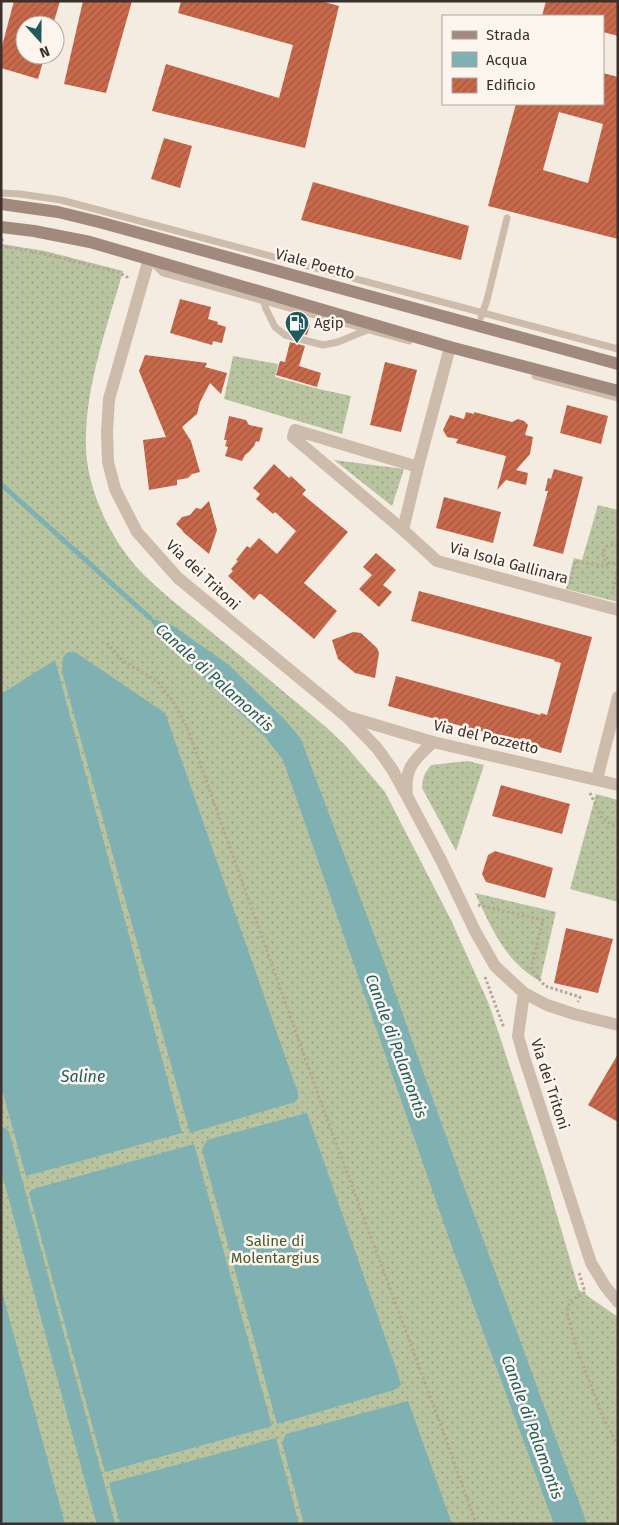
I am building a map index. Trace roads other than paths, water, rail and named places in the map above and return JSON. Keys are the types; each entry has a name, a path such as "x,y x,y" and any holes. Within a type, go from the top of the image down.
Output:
{"main road":[{"name":"Viale Poetto","path":"1,204 58,212 480,319 618,364"},
{"path":"2,232 34,231 90,242 262,296 449,350 618,391"}],"street":[{"name":"Via dei Tritoni","path":"149,259 109,399 106,432 108,462 115,489 137,532 178,578 347,717 377,748 392,769 495,966 524,993 518,1036 591,1263 605,1286 618,1302"},
{"path":"403,530 449,350"},
{"name":"Via Isola Gallinara","path":"418,466 295,430 293,437 437,561 613,609"},
{"path":"597,779 618,697"},
{"name":"Via del Pozzetto","path":"347,717 433,742 618,785"},
{"path":"407,796 406,785 412,764 419,754 433,742"},
{"path":"524,993 547,1005 618,1025"}],"lane":[{"path":"1,193 61,200 480,319 618,350"},
{"path":"480,319 487,300 506,218"},
{"path":"262,296 275,328 285,335 323,345 338,342 372,327"},
{"path":"449,350 618,398"}],"water":[{"name":"Canale di Palamontis","path":"150,618 172,625 229,665 286,721 301,739 382,956 587,1524 554,1524 451,1244 283,760 265,737 158,634"},
{"path":"68,652 75,652 165,713 298,1093 298,1098 295,1102 190,1133 62,672 63,657"},
{"name":"Saline","path":"55,660 182,1133 26,1176 1,1086 1,694"},
{"path":"307,1113 401,1385 394,1390 277,1424 202,1150 207,1140"},
{"path":"194,1144 272,1426 105,1472 29,1193 33,1189"},
{"path":"1,1288 65,1524 1,1524"},
{"path":"408,1401 452,1524 304,1524 282,1443 286,1434"},
{"path":"276,1438 299,1524 120,1524 109,1483"}],"waterway":[{"path":"1,484 150,618"},
{"path":"1,1136 106,1524"}],"place":[{"name":"Agip","path":"297,344"}],"park label":[{"name":"Saline di Molentargius","path":"275,1250"}]}
